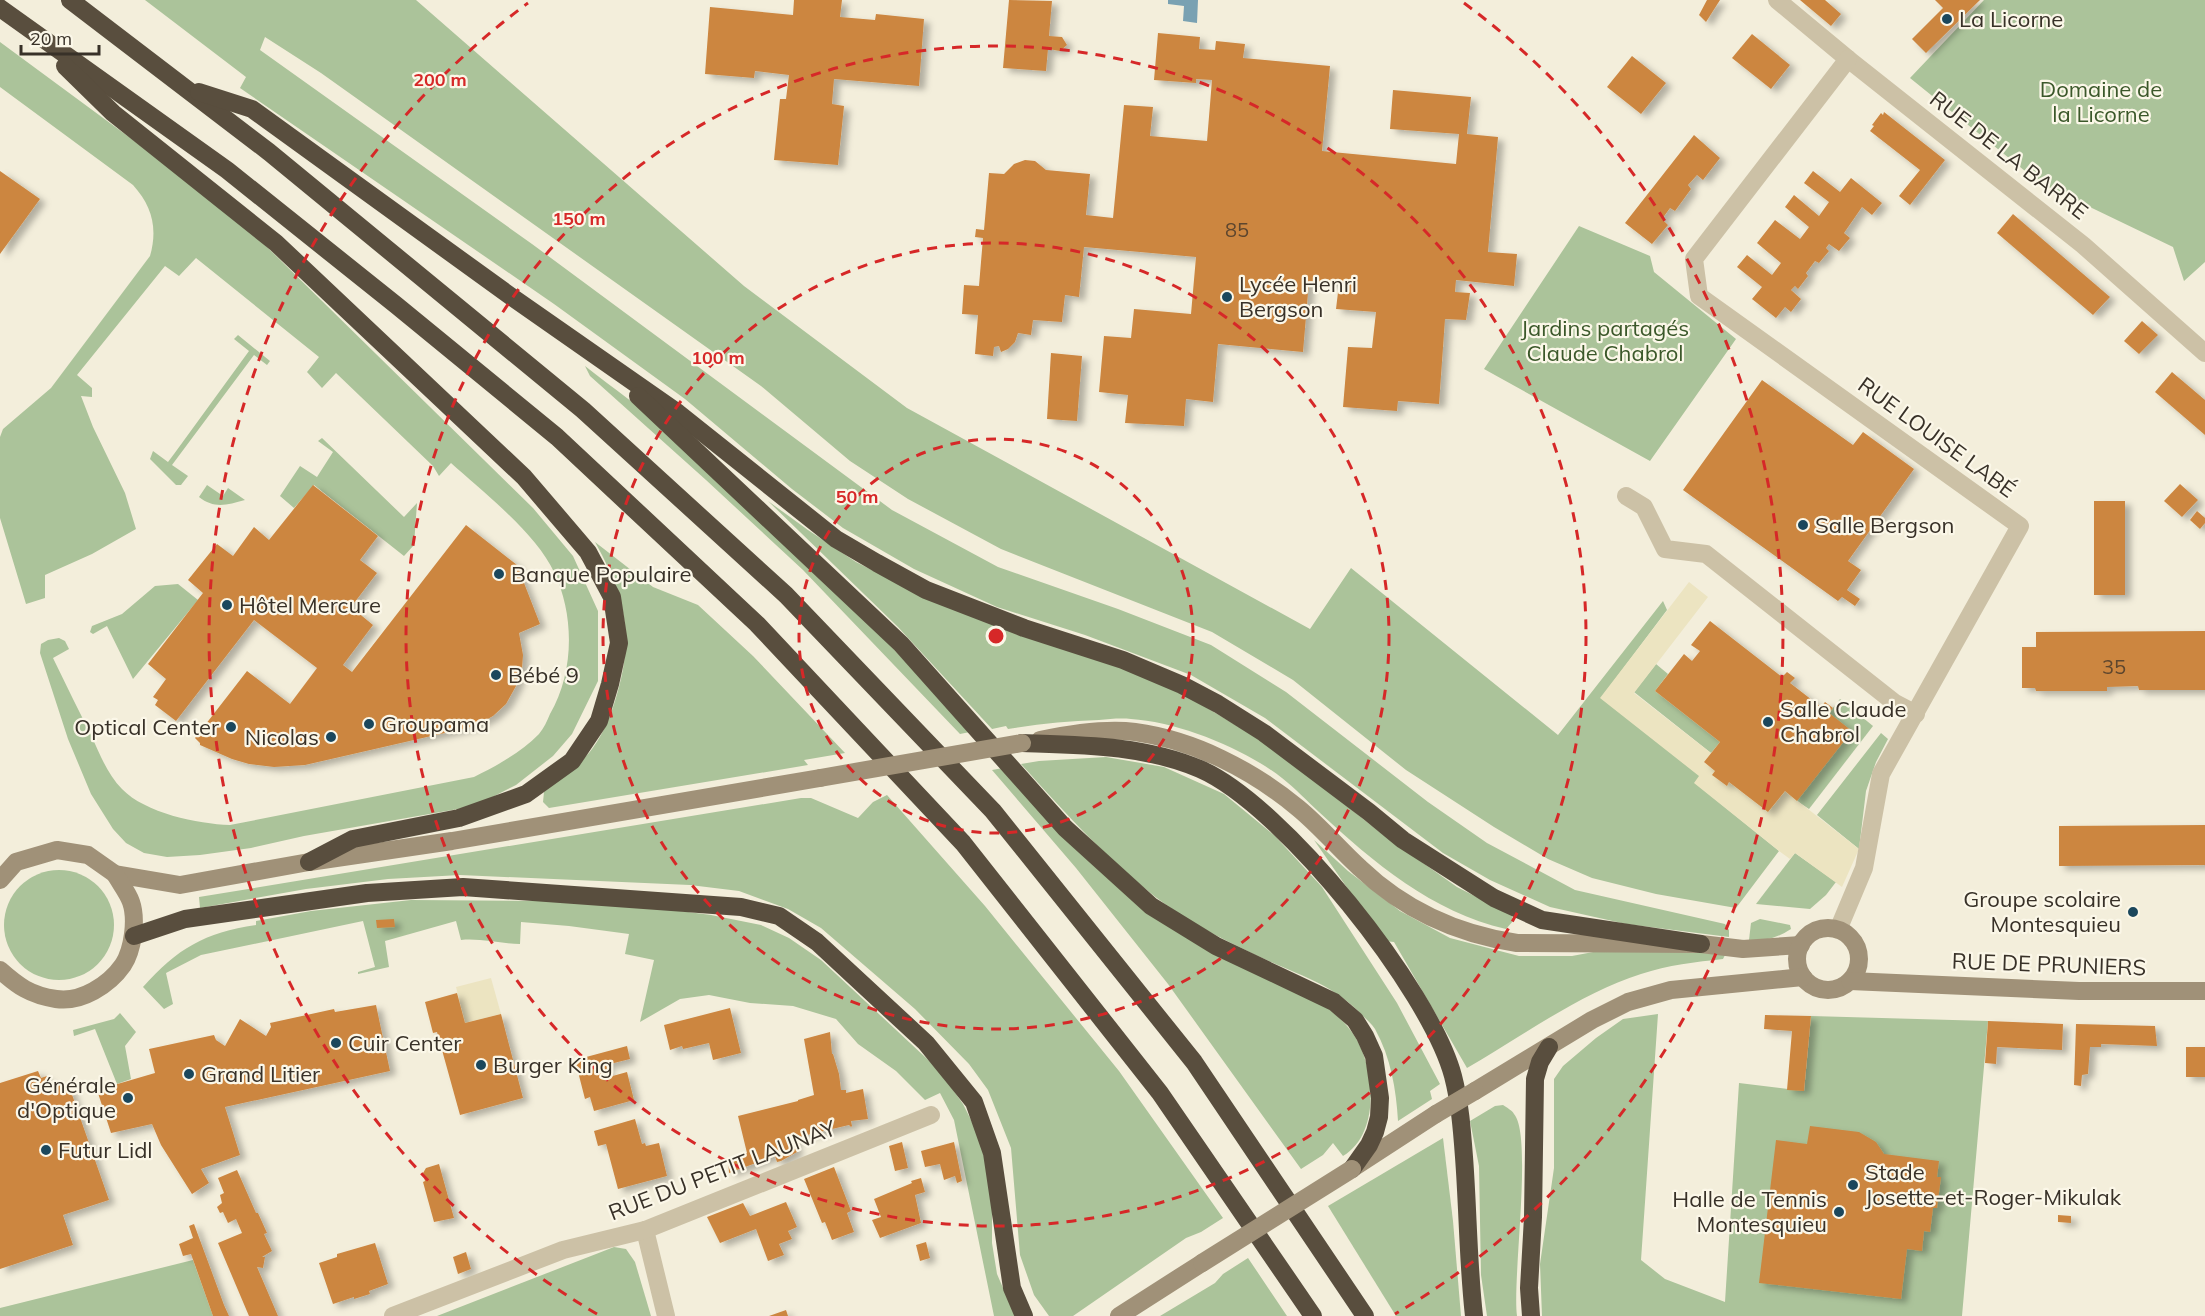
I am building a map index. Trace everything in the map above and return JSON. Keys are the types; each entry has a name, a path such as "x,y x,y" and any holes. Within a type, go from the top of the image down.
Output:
{"highway":[{"path":"70,0 269,152 583,410 786,595 993,811 1194,1062 1365,1316"},
{"path":"0,8 227,170 396,305 557,437 757,624 963,843 1160,1093 1313,1316"},
{"path":"26,27 113,113 276,243 524,477 588,552 612,597 619,643 610,684 599,722 572,761 526,794 459,819 353,839 309,862"},
{"path":"187,88 252,109 593,355 678,413 836,539 877,563 926,590 1024,628 1123,660 1182,685 1218,704 1264,733 1403,840 1494,898 1542,920 1701,944"},
{"path":"593,355 901,644 1065,828 1151,906 1216,946 1334,1002 1354,1020 1365,1036 1374,1056 1380,1098 1375,1132 1352,1169"},
{"path":"1022,743 1113,747 1178,761 1203,770 1264,813 1339,893 1388,956 1408,986 1437,1034 1450,1067 1462,1127 1474,1316"},
{"path":"134,936 186,919 367,893 463,887 741,907 779,916 817,942 926,1043 974,1102 992,1153 1012,1288 1024,1316"},
{"path":"1531,1316 1529,1288 1533,1217 1535,1079 1540,1062 1549,1047"}],"street":[{"name":"RUE DE LA BARRE","path":"1778,0 1848,59 2083,245 2205,353"},
{"name":"RUE LOUISE LABÉ","path":"1838,930 1864,868 1881,774 2020,526 1699,296 1694,259 1848,59"},
{"path":"1626,496 1644,507 1665,549 1706,554 1895,703 1916,714"},
{"path":"115,874 180,885 309,862 452,841 1066,735 1133,731 1186,745 1223,759 1260,780 1299,809 1392,896 1426,916 1466,932 1517,943 1701,944 1743,949 1801,945"},
{"path":"0,880 16,862 57,850 88,855 115,874 132,903 134,936 124,964 97,990 84,996 58,999 25,991 0,970"},
{"path":"1820,930 1838,930 1853,942 1858,951 1857,968 1850,981 1844,986 1829,990 1814,987 1803,977 1797,962 1801,945 1806,938 1820,930"},
{"path":"1859,961 1893,983"},
{"path":"1119,1316 1436,1114 1617,1006 1671,990 1803,977"},
{"name":"RUE DE PRUNIERS","path":"1850,981 2079,991 2205,991"},
{"name":"RUE DU PETIT LAUNAY","path":"393,1316 563,1250 645,1230 931,1115"},
{"path":"645,1230 666,1316"}],"green space":[{"path":"145,0 416,0 744,286 907,408 1310,629 1351,568 1558,735 1663,601 1667,610 1601,698 1700,776 1695,783 1779,851 1736,908 1656,894 1592,878 1548,859 1406,770 1293,680 1212,632 1001,549 908,499 850,461 761,386 321,73 265,37 260,50 532,244 892,510 998,567 1118,609 1211,645 1286,692 1428,802 1487,843 1575,890 1725,924 1729,930 1729,937 1626,924 1550,907 1490,880 1443,853 1265,718 1191,675 1085,635 997,607 914,569 843,528 792,489 685,399 554,304 240,88 246,77"},
{"name":"Domaine de la Licorne","path":"1984,0 2205,0 2205,262 2184,281 2173,247 2040,183 1910,78"},
{"path":"0,42 213,199 267,247 533,508 573,556 598,611 598,681 572,734 553,756 516,785 475,806 304,836 251,848 200,855 167,857 144,853 126,843 113,829 91,794 68,739 40,653 41,644 48,640 59,638 65,641 69,649 53,658 105,764 122,789 144,805 173,816 230,825 474,777 516,753 539,734 547,722 564,681 569,644 566,607 561,589 546,557 508,514 451,463 439,476 433,466 336,373 322,388 307,372 319,357 196,258 179,276 165,266 77,375 92,388 92,397 81,396 93,427 125,493 136,529 92,554 45,575 45,598 26,604 0,518 0,437 3,429 51,388 150,256 153,227 149,209 133,185 0,87"},
{"name":"Jardins partagés Claude Chabrol","path":"1579,226 1650,256 1654,272 1736,339 1650,461 1484,369"},
{"path":"238,335 270,361 267,365 254,355 172,465 188,476 181,485 176,485 150,459 153,451 168,462 174,454 249,351 234,339"},
{"path":"585,366 660,424 787,541 862,616 970,732 960,734 803,570 590,376"},
{"path":"322,438 404,517 417,503 414,545 404,556 314,485 294,508 280,496 300,466 317,477 333,452 318,441"},
{"path":"207,485 223,496 228,488 245,500 215,505 199,497"},
{"path":"768,501 856,562 938,603 1109,662 1189,697 1277,750 1382,834 1457,887 1512,915 1513,921 1506,929 1453,911 1429,898 1383,867 1267,767 1231,747 1190,731 1150,721 1127,719 1065,722 1008,729 1006,726 992,729 898,627"},
{"path":"595,542 653,587 698,605 753,656 845,753 804,760 808,765 549,808 543,802 544,792 589,753 597,742 610,717 621,681 626,640 621,602"},
{"path":"178,584 198,600 133,679 107,626 93,634 90,632 92,626 122,614 155,586"},
{"path":"1656,664 1668,674 1655,691 1720,742 1711,753 1634,692"},
{"path":"1840,699 1873,726 1809,809 1797,801 1829,713"},
{"path":"1881,733 1888,739 1876,762 1866,791 1859,849 1817,815"},
{"path":"1106,757 1164,767 1224,794 1275,836 1322,887 1397,1003 1440,1084 1430,1091 1432,1099 1398,1121 1394,1085 1385,1051 1374,1027 1352,1005 1319,983 1229,942 1165,904 1126,872 1072,820 1021,764"},
{"path":"1003,768 1106,876 1323,1004 1344,1023 1360,1046 1369,1074 1368,1120 1363,1134 1354,1147 1343,1156 1333,1143 1323,1155 1301,1169 1168,984 1076,868 992,770"},
{"path":"887,795 985,906 1119,1071 1223,1218 1201,1232 1186,1238 1073,1316 1049,1316 1034,1295 1020,1255 1011,1148 988,1090 969,1064 915,1009 821,928 788,909 739,891 690,885 460,875 388,879 306,889 200,908 199,897 801,798 811,798 858,818 873,802"},
{"path":"1314,840 1348,871 1400,911 1450,938 1519,956 1572,956 1609,949 1648,947 1725,955 1723,959 1661,968 1596,992 1467,1068 1394,942 1384,941"},
{"path":"1795,853 1836,882 1826,895 1810,909 1756,904"},
{"path":"59,870 80,874 98,886 110,904 114,925 110,946 98,964 80,976 59,980 38,976 20,964 8,946 4,925 8,904 20,886 38,874"},
{"path":"411,900 559,901 650,907 711,915 761,925 789,938 821,960 939,1070 963,1104 984,1146 992,1198 992,1243 997,1274 1015,1316 994,1316 954,1120 940,1093 925,1100 896,1071 858,1044 836,1019 793,1006 750,1003 709,995 680,999 640,1022 654,960 625,954 629,934 521,922 520,944 461,940 456,921 385,941 389,967 358,974 358,972 375,967 363,921 201,955 166,973 173,1004 164,1009 143,987 168,962 193,944 221,933 256,925 256,921 311,911"},
{"path":"1760,919 1790,925 1791,929 1771,938 1749,940 1751,923"},
{"path":"120,1013 136,1032 125,1046 131,1079 117,1084 95,1029 74,1036 73,1030 114,1019"},
{"name":"Stade Josette-et-Roger-Mikulak","path":"1658,1014 1641,1260 1665,1279 1725,1302 1739,1083 1804,1091 1811,1016 1988,1021 1962,1316 1542,1316 1540,1264 1554,1168 1554,1079 1563,1066 1623,1019"},
{"path":"1503,1105 1514,1114 1519,1127 1522,1149 1517,1316 1487,1316 1481,1275 1479,1166 1470,1121 1495,1106"},
{"path":"1443,1138 1461,1316 1396,1316 1328,1206"},
{"path":"614,1247 626,1249 635,1262 651,1316 437,1316"},
{"path":"1248,1258 1287,1316 1160,1316 1215,1283 1223,1274"},
{"path":"193,1260 213,1316 0,1316 0,1308"}],"shaded area":[{"path":"1689,582 1708,597 1634,693 1711,753 1704,762 1727,785 1729,782 1768,812 1785,791 1859,849 1842,887 1795,853 1790,859 1779,851 1694,783 1699,776 1600,698"},
{"path":"491,978 501,1014 465,1023 456,987"}],"water":[{"path":"1168,0 1198,0 1197,23 1183,21 1184,6 1168,4"}],"building":[{"path":"794,0 842,0 840,17 875,20 876,14 924,19 919,86 834,79 832,104 844,106 838,165 774,160 780,99 786,99 789,75 755,71 754,78 705,74 710,7 793,15"},
{"path":"1009,0 1052,1 1049,36 1062,37 1067,45 1060,51 1048,49 1046,71 1003,68"},
{"path":"1707,0 1720,0 1706,22 1699,15"},
{"path":"1800,0 1825,0 1841,14 1831,26"},
{"name":"La Licorne","path":"1935,0 1980,0 1926,53 1912,39 1943,8"},
{"path":"1158,33 1200,37 1199,49 1215,50 1216,41 1245,44 1243,58 1330,66 1322,151 1456,164 1459,134 1390,129 1393,90 1471,97 1467,134 1498,137 1488,252 1517,254 1514,286 1456,280 1455,292 1470,293 1466,320 1445,319 1439,404 1398,401 1397,411 1343,407 1348,347 1372,348 1376,312 1336,309 1339,284 1309,281 1303,352 1218,344 1213,402 1186,399 1184,426 1125,423 1128,395 1099,392 1104,336 1131,338 1134,309 1191,314 1196,257 1084,247 1079,297 1065,295 1062,322 1033,320 1031,335 1018,333 1015,342 1008,349 1001,352 999,346 994,347 993,356 975,354 978,315 962,314 964,285 979,286 983,238 975,237 976,229 984,230 989,173 1004,174 1014,164 1025,160 1035,161 1046,170 1090,174 1086,215 1113,218 1124,105 1153,107 1150,136 1207,141 1212,80 1196,79 1196,83 1154,80"},
{"path":"1752,34 1790,65 1771,89 1732,58"},
{"path":"1632,56 1666,83 1641,114 1607,87"},
{"path":"1884,112 1945,160 1910,205 1899,196 1920,170 1870,131 1874,126 1872,125"},
{"path":"1694,135 1720,158 1703,180 1697,175 1688,185 1691,189 1675,211 1670,208 1662,219 1668,225 1652,244 1625,223"},
{"path":"0,171 40,199 0,254"},
{"path":"1813,171 1840,192 1851,178 1882,203 1872,215 1862,207 1844,233 1850,238 1839,251 1829,244 1826,248 1829,251 1819,263 1815,261 1806,273 1808,276 1798,289 1795,286 1791,290 1801,299 1791,312 1785,307 1776,318 1752,299 1762,287 1737,267 1747,255 1772,275 1781,263 1757,243 1775,220 1800,239 1809,227 1785,207 1794,195 1819,216 1829,202 1804,183"},
{"path":"2013,214 2110,297 2093,315 1997,233"},
{"path":"2142,321 2158,335 2139,354 2124,341"},
{"path":"1051,353 1082,356 1077,421 1047,419"},
{"path":"2172,372 2205,400 2205,435 2155,392"},
{"name":"Salle Bergson","path":"1762,380 1853,445 1863,432 1914,469 1848,561 1861,570 1847,590 1860,599 1855,606 1842,597 1838,601 1683,490"},
{"path":"2180,484 2198,500 2182,517 2164,501"},
{"path":"313,485 378,536 360,560 377,573 351,607 373,625 343,665 352,672 466,525 517,565 540,624 519,633 523,655 522,668 516,686 506,704 493,716 475,726 305,765 274,767 232,759 200,745 195,738 247,671 290,704 317,668 254,620 176,721 155,705 158,700 153,697 166,679 148,664 203,593 188,580 217,544 233,556 254,527 269,540"},
{"path":"2094,501 2125,501 2125,595 2094,595"},
{"path":"2197,511 2205,518 2205,523 2200,529 2190,520"},
{"name":"Salle Claude Chabrol","path":"1710,621 1782,677 1787,672 1795,678 1790,683 1821,707 1825,702 1833,708 1829,713 1852,731 1797,801 1785,791 1768,812 1729,782 1727,786 1712,775 1715,771 1704,762 1720,742 1655,691 1684,654 1692,661 1700,651 1691,645"},
{"path":"2205,631 2205,690 2139,690 2138,686 2107,687 2107,691 2036,691 2035,688 2022,688 2022,647 2036,647 2036,632"},
{"path":"2205,825 2205,865 2059,866 2059,826"},
{"path":"394,919 395,927 377,928 376,920"},
{"name":"Burger King","path":"457,993 465,1023 501,1014 523,1098 460,1115 437,1032 433,1033 425,1002"},
{"path":"376,1005 390,1071 225,1107 240,1155 201,1169 209,1183 192,1194 161,1145 152,1124 111,1133 97,1090 155,1073 149,1049 214,1035 216,1040 225,1046 240,1019 266,1036 271,1027 270,1023 334,1009 335,1012"},
{"path":"730,1008 741,1053 713,1060 709,1043 683,1049 682,1046 670,1050 664,1025"},
{"path":"1765,1015 1811,1016 1804,1091 1787,1090 1792,1031 1764,1029"},
{"path":"1988,1021 2063,1024 2062,1050 1997,1047 1996,1064 1985,1063"},
{"path":"2076,1024 2155,1026 2157,1046 2101,1044 2101,1047 2090,1047 2088,1074 2082,1075 2081,1086 2074,1085"},
{"path":"830,1032 832,1054 839,1074 841,1090 846,1090 846,1093 863,1089 868,1119 851,1121 851,1127 849,1125 794,1138 797,1152 781,1161 777,1162 775,1156 729,1173 728,1158 747,1153 738,1116 814,1095 804,1039"},
{"path":"627,1046 630,1059 606,1065 609,1077 627,1072 634,1100 594,1111 590,1097 585,1099 575,1060"},
{"path":"2186,1047 2205,1047 2205,1077 2186,1077"},
{"name":"Futur Lidl","path":"38,1071 41,1078 47,1076 50,1085 59,1082 62,1089 69,1086 109,1200 63,1215 73,1245 0,1269 0,1083"},
{"path":"635,1119 642,1144 645,1143 646,1146 659,1143 667,1176 618,1189 606,1144 598,1146 594,1131"},
{"name":"Halle de Tennis Montesquieu","path":"1810,1126 1859,1132 1876,1142 1884,1154 1939,1161 1937,1177 1941,1177 1937,1208 1933,1208 1930,1232 1924,1231 1922,1251 1907,1249 1901,1299 1759,1283 1776,1140 1807,1144"},
{"path":"902,1142 908,1168 895,1171 889,1146"},
{"path":"954,1142 962,1181 957,1183 955,1176 944,1180 940,1164 925,1167 921,1151"},
{"path":"439,1164 454,1218 434,1222 423,1182 425,1181 423,1173 426,1168"},
{"path":"834,1167 851,1211 847,1213 854,1232 832,1240 825,1222 822,1223 804,1179"},
{"path":"237,1170 267,1233 264,1234 272,1251 262,1257 265,1257 263,1268 257,1267 278,1316 249,1316 218,1243 242,1233 236,1219 228,1223 223,1212 220,1213 217,1207 222,1203 220,1195 224,1193 218,1178"},
{"path":"921,1178 925,1192 915,1195 921,1223 880,1238 872,1220 881,1217 874,1199"},
{"path":"786,1202 797,1227 788,1231 792,1239 779,1244 784,1255 768,1261 756,1229 720,1243 707,1217 743,1203 750,1216"},
{"path":"2058,1215 2071,1216 2071,1223 2058,1222"},
{"path":"194,1224 229,1316 213,1316 191,1254 183,1256 179,1244 193,1238 189,1226"},
{"path":"926,1242 930,1258 920,1261 916,1245"},
{"path":"375,1243 388,1284 369,1291 370,1294 333,1304 319,1263 337,1257 337,1254"},
{"path":"466,1252 471,1269 458,1274 453,1257"},
{"path":"786,1310 788,1316 769,1316"}],"place":[{"name":"La Licorne","path":"1947,19"},
{"name":"Lycée Henri Bergson","path":"1227,297"},
{"name":"Salle Bergson","path":"1803,525"},
{"name":"Banque Populaire","path":"499,574"},
{"name":"Hôtel Mercure","path":"227,605"},
{"name":"Bébé 9","path":"496,675"},
{"name":"Salle Claude Chabrol","path":"1768,722"},
{"name":"Groupama","path":"369,724"},
{"name":"Optical Center","path":"231,727"},
{"name":"Nicolas","path":"331,737"},
{"name":"Groupe scolaire Montesquieu","path":"2133,912"},
{"name":"Cuir Center","path":"336,1043"},
{"name":"Burger King","path":"481,1065"},
{"name":"Grand Litier","path":"189,1074"},
{"name":"Générale d'Optique","path":"128,1098"},
{"name":"Futur Lidl","path":"46,1150"},
{"name":"Stade Josette-et-Roger-Mikulak","path":"1853,1185"},
{"name":"Halle de Tennis Montesquieu","path":"1839,1212"}]}
